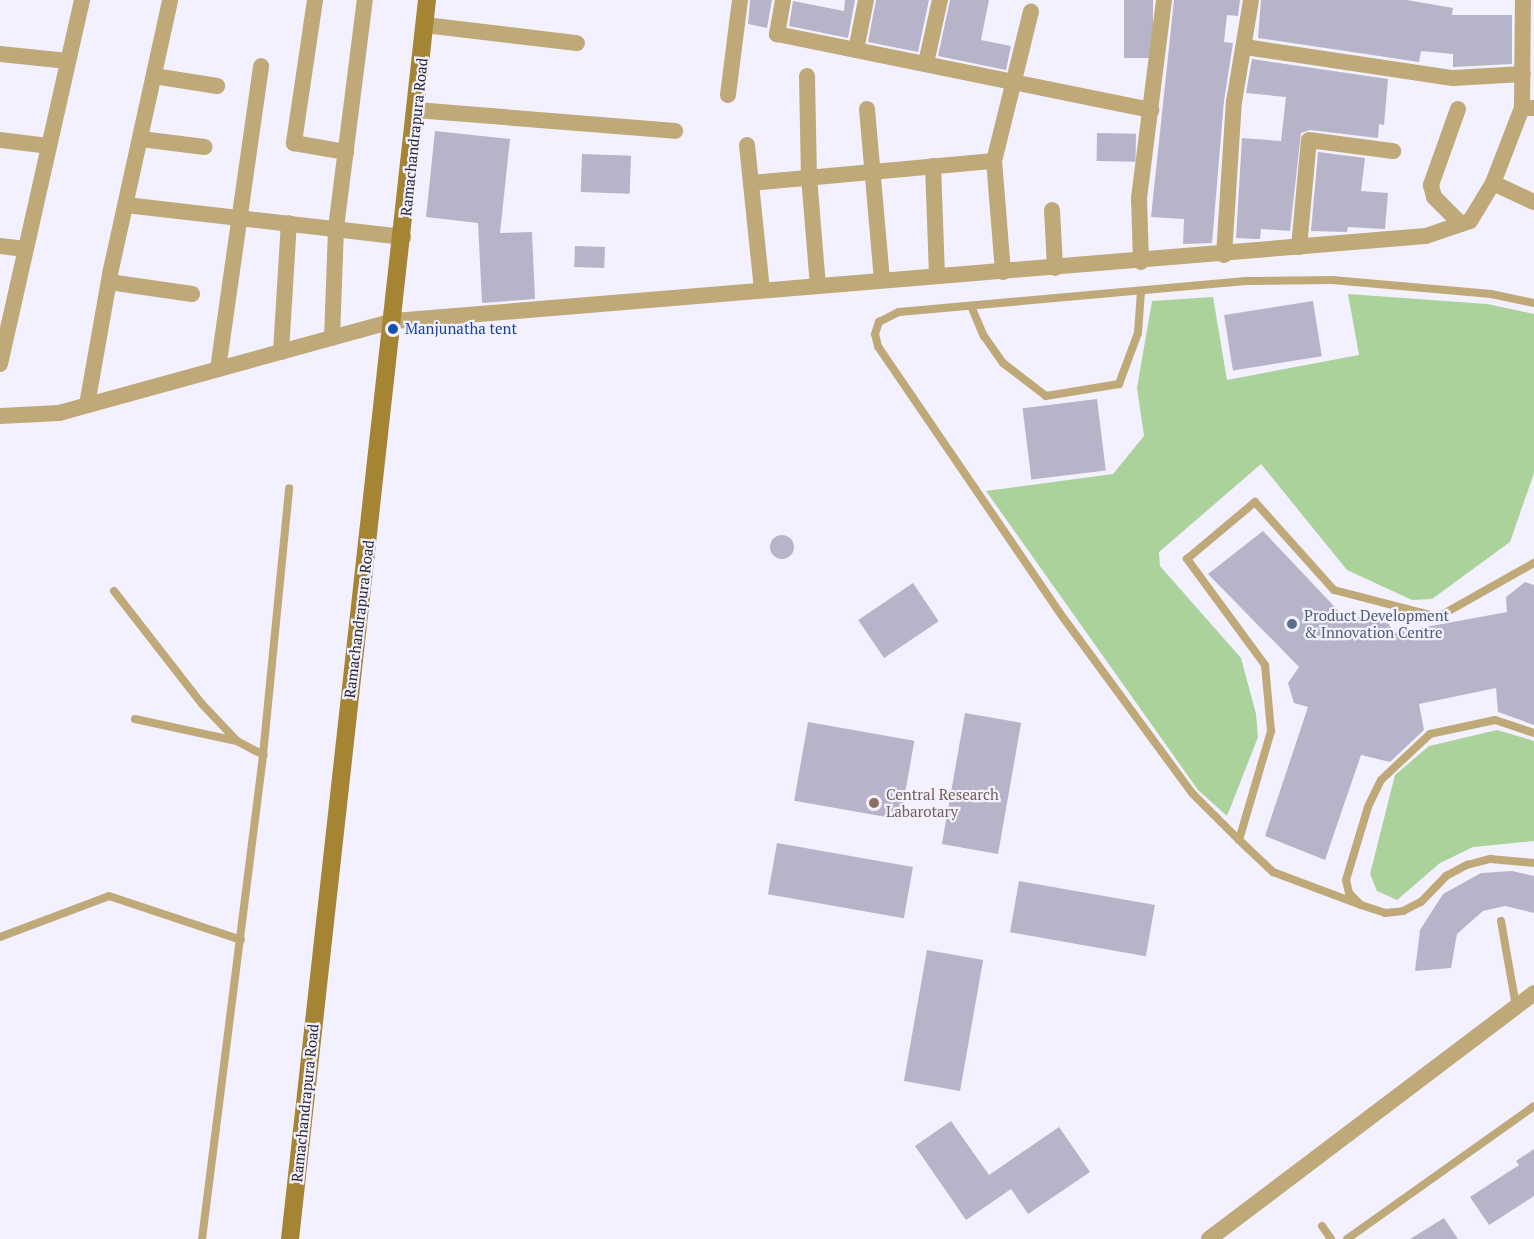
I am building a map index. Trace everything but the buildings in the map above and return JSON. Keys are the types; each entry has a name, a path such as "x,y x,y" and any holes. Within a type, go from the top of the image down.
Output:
{"street":[{"path":"0,364 82,0"},
{"path":"87,405 109,282 170,0"},
{"path":"315,0 294,143 346,152"},
{"path":"332,338 336,228 365,0"},
{"name":"Ramachandrapura Road","path":"290,1239 394,321 427,0"},
{"path":"728,95 740,0"},
{"path":"783,0 777,34 1151,110"},
{"path":"856,50 866,0"},
{"path":"926,63 940,0"},
{"path":"1141,262 1139,198 1164,0"},
{"path":"1224,255 1228,161 1251,0"},
{"path":"0,416 59,412 394,321 882,279 1141,262 1426,236 1470,221 1493,183 1528,108 1523,74 1522,0"},
{"path":"1003,272 994,161 1031,12"},
{"path":"425,25 577,43"},
{"path":"1245,47 1453,78 1523,74"},
{"path":"0,54 68,61"},
{"path":"218,369 261,66"},
{"path":"154,76 217,87"},
{"path":"807,76 809,177 818,286"},
{"path":"867,109 870,170 882,279"},
{"path":"1458,109 1431,185 1434,197 1461,224"},
{"path":"416,110 675,130"},
{"path":"141,139 204,147"},
{"path":"1299,248 1309,140 1393,151"},
{"path":"0,141 48,146"},
{"path":"747,145 762,290"},
{"path":"751,183 870,170 994,161"},
{"path":"933,166 937,275"},
{"path":"1493,183 1534,202"},
{"path":"126,205 403,237"},
{"path":"1052,210 1055,268"},
{"path":"281,352 289,223"},
{"path":"0,246 25,249"},
{"path":"109,282 192,294"},
{"path":"1209,1239 1534,993"}],"lane":[{"path":"1534,303 1491,294 1332,280 1250,281 891,313 876,328 878,346 1064,619 1192,793 1272,872 1384,913 1403,911 1420,902 1446,876 1467,865 1534,863"},
{"path":"971,306 984,336 1003,363 1046,396 1119,384 1138,333 1141,291"},
{"path":"202,1239 263,755 289,488"},
{"path":"1239,840 1271,731 1265,665 1187,559 1255,502 1334,590 1438,617 1534,563"},
{"path":"114,591 202,704 237,741"},
{"path":"135,719 237,741 263,755"},
{"path":"1361,905 1349,893 1346,880 1368,807 1380,780 1430,734 1495,720 1534,733"},
{"path":"0,937 109,896 241,940"},
{"path":"1501,921 1516,1007"},
{"path":"1347,1239 1534,1106"},
{"path":"1322,1226 1331,1239"}],"green space":[{"path":"1348,294 1487,304 1534,314 1534,473 1510,542 1432,599 1412,600 1347,570 1261,464 1159,552 1160,566 1241,658 1256,714 1258,737 1227,816 1198,790 986,491 1113,474 1144,436 1137,388 1152,301 1213,297 1227,380 1359,355"},
{"path":"1497,730 1534,741 1534,841 1473,847 1440,863 1397,900 1377,891 1370,874 1395,775 1429,746"}],"place":[{"name":"Manjunatha tent","path":"393,329"},
{"name":"Product Development & Innovation Centre","path":"1292,624"},
{"name":"Central Research Labarotary","path":"874,803"}]}
